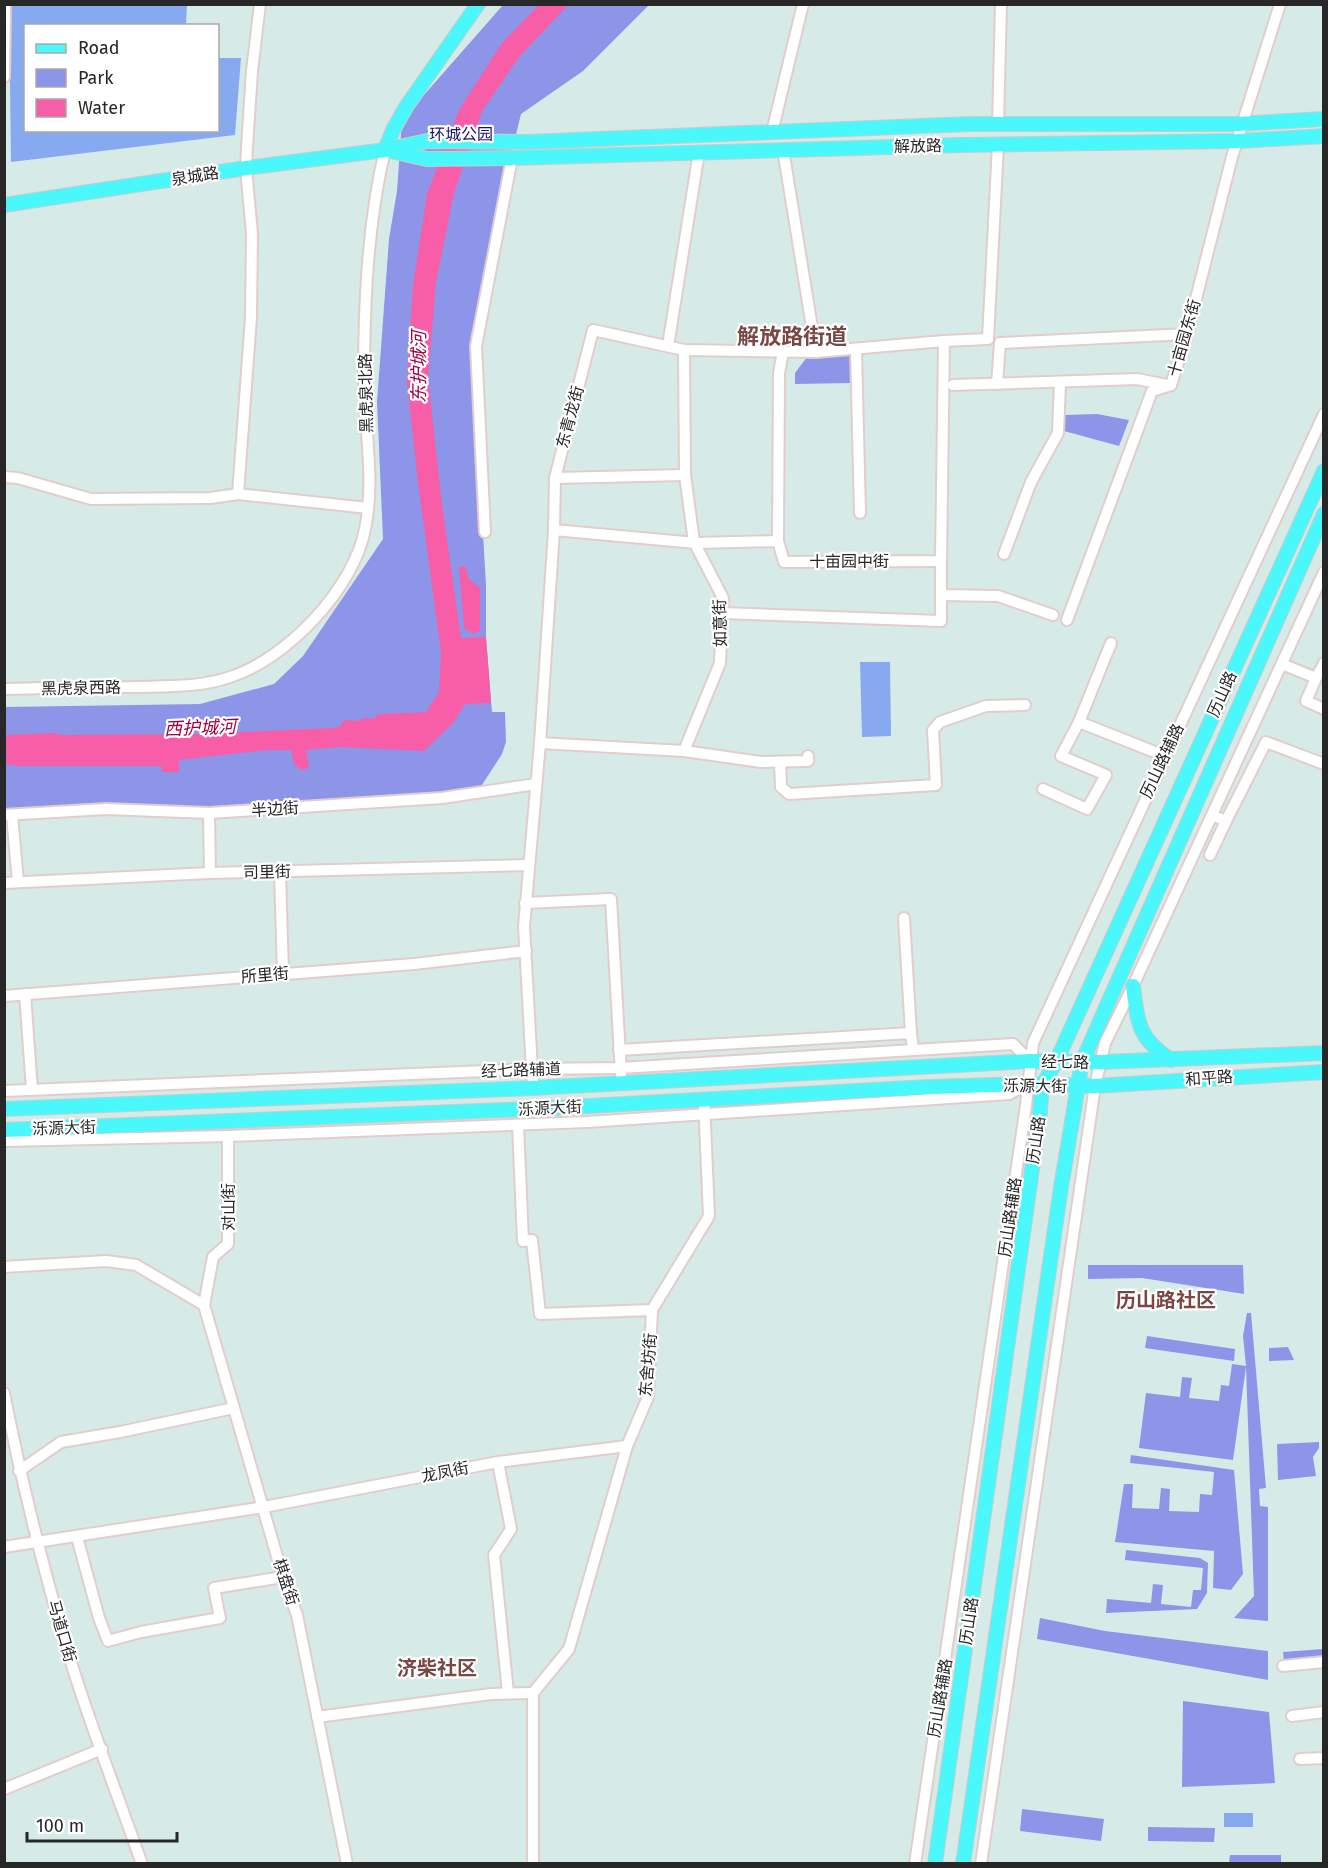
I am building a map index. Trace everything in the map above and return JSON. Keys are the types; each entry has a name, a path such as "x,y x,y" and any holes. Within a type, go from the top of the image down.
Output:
{"main road":[{"name":"黑虎泉北路","path":"385,150 406,107 478,4"},
{"name":"解放路","path":"385,150 427,141 527,142 998,124 1244,124 1323,119"},
{"name":"解放路","path":"385,150 427,159 512,158 783,149 1238,141 1323,136"},
{"name":"泉城路","path":"4,205 246,168 385,150"},
{"name":"历山路","path":"935,1863 1042,1086 1056,1062 1323,471"},
{"name":"历山路","path":"963,1863 1061,1187 1082,1062 1323,514"},
{"path":"1133,986 1137,1015 1144,1036 1154,1048 1171,1060"},
{"name":"和平路","path":"1101,1062 1323,1053"},
{"name":"经七路","path":"1030,1061 1101,1062"},
{"name":"泺源大街","path":"4,1109 622,1084 1030,1061"},
{"name":"和平路","path":"1095,1086 1323,1072"},
{"name":"泺源大街","path":"4,1130 704,1100 928,1087 1027,1084 1095,1086"}],"street":[{"path":"4,76 5,4"},
{"path":"238,494 251,317 252,234 246,168 252,71 260,4"},
{"path":"772,132 803,4"},
{"path":"998,124 1001,4"},
{"name":"十亩园东街","path":"1067,620 1152,391 1171,385 1244,124 1247,105 1280,4"},
{"name":"东青龙街","path":"533,1088 524,927 540,743 554,530 555,478 593,330 684,350 816,352 988,339 998,145"},
{"path":"783,149 816,352"},
{"name":"黑虎泉北路","path":"158,686 196,685 230,678 261,664 285,646 317,615 343,581 357,556 365,530 368,508 364,384 367,290 377,185 385,150"},
{"path":"668,346 699,152"},
{"path":"485,532 476,346 512,158"},
{"path":"997,384 1000,343 1186,334"},
{"path":"722,613 941,621 944,341"},
{"path":"856,349 860,513"},
{"name":"如意街","path":"684,350 685,475 694,542 723,598 720,663 684,752"},
{"path":"554,530 694,542 778,541 779,374 783,352"},
{"path":"952,385 1137,379 1171,385"},
{"path":"1004,554 1031,483 1058,433 1060,382"},
{"name":"历山路辅路","path":"915,1863 1025,1116 1033,1043 1323,414"},
{"path":"555,478 685,475"},
{"path":"4,477 18,478 91,499 210,498 238,494 368,508"},
{"name":"十亩园中街","path":"778,541 784,562 941,561"},
{"path":"981,1863 1095,1086 1105,1043 1323,572"},
{"path":"941,595 999,596 1053,615"},
{"path":"1043,789 1087,809 1106,775 1061,756 1079,722 1111,643"},
{"path":"1323,663 1306,701 1323,709"},
{"path":"1282,664 1316,678"},
{"name":"黑虎泉西路","path":"4,689 158,686"},
{"path":"780,762 781,787 789,794 936,785 933,730 940,722 986,706 1025,705"},
{"path":"1079,722 1164,756"},
{"path":"1210,855 1266,742 1323,764"},
{"path":"540,743 684,752 761,762 808,761 808,756"},
{"name":"半边街","path":"8,815 106,809 209,813 442,798 536,784"},
{"path":"209,813 210,873"},
{"path":"8,815 18,882"},
{"path":"1212,815 1226,821"},
{"name":"司里街","path":"4,883 210,873 529,865"},
{"path":"280,872 284,973"},
{"path":"525,903 611,899 622,1084"},
{"path":"904,918 913,1050"},
{"name":"所里街","path":"4,996 414,964 526,951"},
{"path":"26,994 32,1090"},
{"path":"619,1050 911,1033"},
{"name":"经七路辅道","path":"4,1091 532,1069 620,1068 1013,1044 1030,1061"},
{"path":"4,1141 228,1136 704,1115 1009,1094 1027,1084"},
{"name":"东舍坊街","path":"533,1693 568,1649 627,1446 648,1397 652,1310 709,1216 704,1100"},
{"path":"518,1125 523,1241 532,1240 540,1314 652,1310"},
{"name":"对山街","path":"204,1305 213,1257 228,1244 228,1136"},
{"path":"4,1267 105,1261 136,1265 204,1305"},
{"name":"棋盘街","path":"204,1305 283,1577 297,1615 347,1863"},
{"name":"马道口街","path":"4,1393 10,1452 19,1471 36,1542 71,1663 142,1863"},
{"path":"19,1471 62,1442 234,1408"},
{"name":"龙凤街","path":"4,1547 264,1507 498,1462 627,1446"},
{"path":"498,1462 511,1529 494,1555 508,1693"},
{"path":"77,1537 99,1618 108,1641 141,1632 220,1618 214,1588 283,1577"},
{"path":"1283,1666 1323,1662"},
{"path":"317,1718 508,1693 533,1693 533,1863"},
{"path":"1292,1716 1323,1712"},
{"path":"4,1788 102,1749"},
{"path":"1300,1759 1323,1758"}],"green space":[{"name":"环城公园","path":"503,5 649,5 583,71 521,114 503,188 472,346 486,585 486,637 492,712 505,712 506,742 502,754 480,788 423,798 284,807 5,813 4,707 200,704 274,684 303,656 383,539 377,402 389,239 397,191 402,120"},
{"path":"855,355 851,383 795,384 795,373 807,357"},
{"path":"1097,414 1129,420 1119,446 1064,431 1064,415"},
{"path":"1088,1265 1243,1265 1244,1294 1142,1278 1088,1279"},
{"path":"1247,1313 1251,1313 1266,1488 1259,1489 1260,1506 1268,1507 1268,1621 1234,1618 1254,1596 1246,1367 1233,1460 1139,1448 1146,1393 1180,1397 1182,1377 1192,1378 1189,1398 1219,1401 1221,1385 1229,1386 1232,1364 1246,1366 1243,1336"},
{"path":"1147,1336 1235,1349 1234,1361 1145,1348"},
{"path":"1288,1347 1294,1360 1269,1361 1269,1348"},
{"path":"1319,1442 1319,1448 1313,1457 1316,1476 1278,1480 1277,1444"},
{"path":"1131,1455 1234,1470 1243,1574 1231,1590 1213,1588 1214,1551 1115,1542 1124,1484 1133,1484 1132,1508 1159,1509 1161,1488 1170,1489 1169,1511 1199,1512 1200,1494 1212,1495 1214,1472 1130,1463"},
{"path":"1126,1550 1200,1558 1208,1563 1207,1593 1197,1609 1106,1613 1107,1599 1151,1603 1153,1584 1163,1585 1161,1604 1191,1607 1193,1590 1201,1590 1203,1568 1125,1560"},
{"path":"1040,1618 1105,1631 1268,1651 1268,1680 1037,1639"},
{"path":"1323,1649 1323,1667 1285,1671 1283,1652"},
{"path":"1183,1701 1269,1712 1275,1783 1182,1787"},
{"path":"1022,1809 1104,1819 1101,1841 1020,1831"},
{"path":"1148,1827 1215,1828 1214,1842 1148,1841"},
{"path":"1230,1855 1281,1855 1281,1863 1229,1863"}],"shaded area":[{"path":"9,5 187,5 186,24 24,24 24,132 219,132 219,58 241,58 235,135 11,162"},
{"path":"860,662 890,662 891,736 862,737"},
{"path":"1224,1813 1253,1813 1253,1827 1224,1827"}],"water":[{"name":"东护城河","path":"539,5 568,5 520,56 482,111 454,193 436,282 428,378 442,505 461,638 486,637 491,703 465,704 454,722 424,751 339,747 306,750 309,768 301,770 294,764 291,750 268,750 179,760 179,772 162,772 161,766 18,766 5,764 5,735 199,734 335,728 345,720 374,719 377,715 383,714 426,712 439,692 441,652 407,382 413,285 427,194 459,110 502,43"},
{"path":"465,566 469,579 480,588 480,631 473,634 464,628 459,567"}],"district":[{"name":"解放路街道","path":"792,336"},
{"name":"历山路社区","path":"1166,1300"},
{"name":"济柴社区","path":"437,1668"}],"water label":[{"name":"西护城河","path":"200,728"}]}
